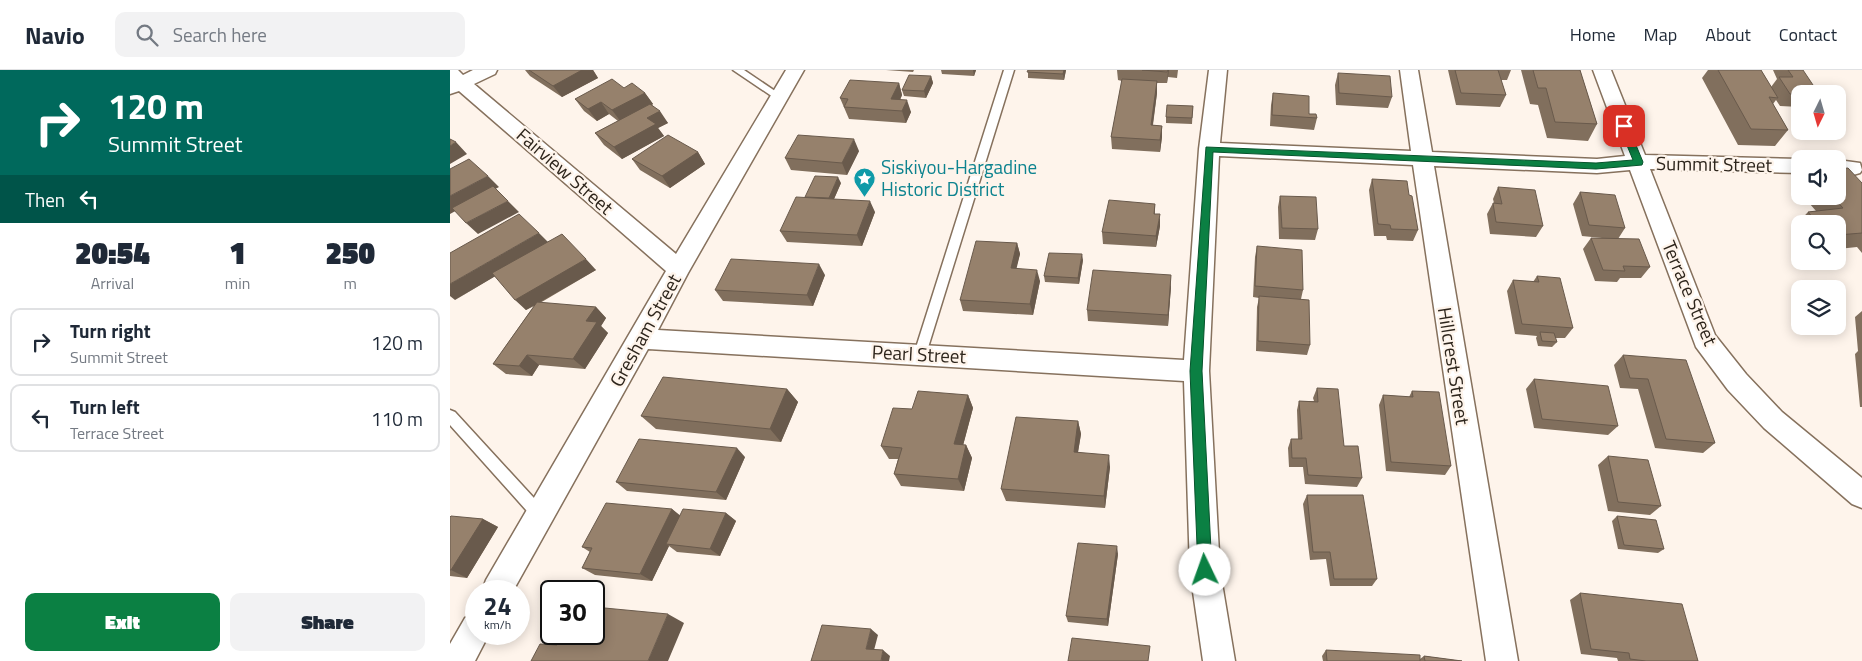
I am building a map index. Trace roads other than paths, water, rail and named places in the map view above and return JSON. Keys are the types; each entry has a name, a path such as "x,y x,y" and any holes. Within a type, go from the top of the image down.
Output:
{"street":[{"path":"454,81 488,70"},
{"name":"Gresham Street","path":"503,580 679,269 796,70"},
{"path":"1218,70 1209,149 1196,371 1205,570 1219,661"},
{"name":"Hillcrest Street","path":"1409,70 1502,661"},
{"name":"Terrace Street","path":"1602,70 1706,340 1737,382 1773,420 1862,495"},
{"name":"Fairview Street","path":"454,81 679,269"},
{"name":"Summit Street","path":"1209,149 1596,166 1638,162 1791,166"},
{"name":"Pearl Street","path":"641,339 1196,371"},
{"path":"458,661 467,645"}],"lane":[{"path":"738,70 779,97"},
{"path":"920,354 1009,70"},
{"path":"450,416 540,516"}],"place":[{"name":"Siskiyou-Hargadine Historic District","path":"865,197"}]}
